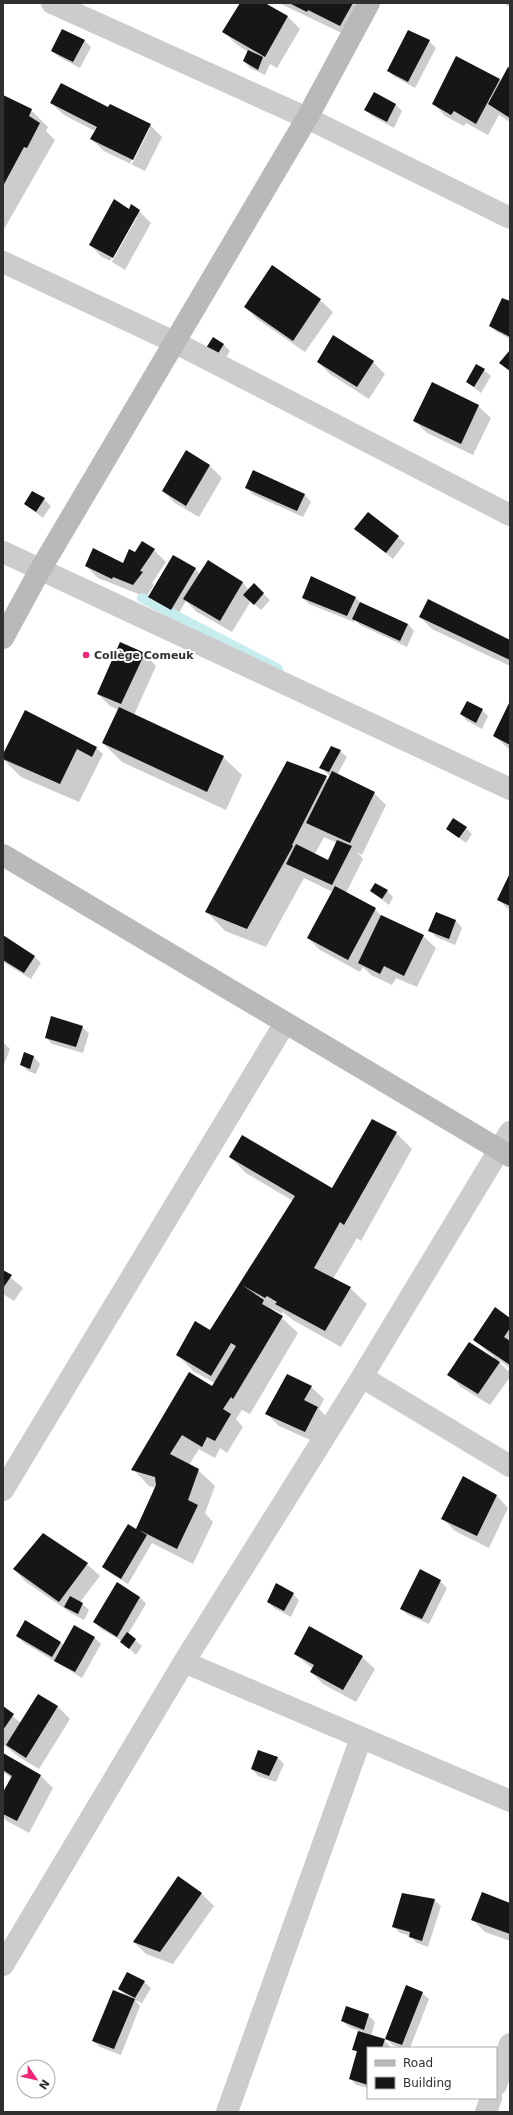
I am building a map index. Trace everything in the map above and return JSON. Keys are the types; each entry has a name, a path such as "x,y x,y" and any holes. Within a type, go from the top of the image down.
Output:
{"main road":[{"path":"3,638 40,570 307,118 369,3"},
{"path":"3,855 285,1023 507,1146"}],"street":[{"path":"52,3 307,118 510,218"},
{"path":"3,262 174,342 510,515"},
{"path":"3,552 510,789"},
{"path":"3,1490 285,1023"},
{"path":"3,1965 184,1662 507,1146"},
{"path":"362,1377 510,1466"},
{"path":"184,1662 510,1802"},
{"path":"227,2112 361,1738"},
{"path":"497,2082 510,2044"},
{"path":"486,2112 491,2099"}],"building":[{"path":"240,3 265,3 288,16 265,57 222,32"},
{"path":"289,3 353,3 340,26 308,10 307,12"},
{"path":"62,29 85,40 73,62 51,51"},
{"path":"408,30 430,40 408,82 387,71"},
{"path":"248,50 263,57 258,70 243,61"},
{"path":"456,56 500,79 476,124 454,111 451,115 432,104"},
{"path":"508,67 510,68 510,118 488,104"},
{"path":"61,83 108,107 110,104 151,124 133,160 90,139 97,127 50,103"},
{"path":"374,92 396,104 387,122 364,110"},
{"path":"3,95 32,109 29,116 40,123 27,148 24,147 3,186"},
{"path":"114,199 129,209 131,204 140,210 113,258 89,245"},
{"path":"272,265 321,299 293,341 244,307"},
{"path":"502,298 510,301 510,337 489,326"},
{"path":"333,335 374,361 357,387 317,362"},
{"path":"213,337 224,344 217,355 206,348"},
{"path":"510,350 510,371 499,363"},
{"path":"476,364 485,369 474,387 466,382"},
{"path":"432,382 479,405 461,444 413,421"},
{"path":"186,450 210,465 186,506 162,491"},
{"path":"253,470 305,494 297,511 245,488"},
{"path":"32,491 45,498 36,512 24,504"},
{"path":"368,512 399,536 386,553 354,529"},
{"path":"142,541 155,549 140,571 143,572 133,585 113,577 112,579 85,566 93,548 123,563 129,549 135,552"},
{"path":"173,555 196,568 171,610 148,597"},
{"path":"208,560 243,582 220,621 183,599"},
{"path":"311,576 356,597 347,616 302,598"},
{"path":"254,583 264,593 254,605 243,595"},
{"path":"428,599 510,640 510,660 419,617"},
{"path":"360,602 408,624 400,641 352,619"},
{"path":"120,642 145,653 121,704 97,694"},
{"path":"467,701 483,709 476,723 460,714"},
{"path":"510,701 510,745 493,736"},
{"path":"119,707 224,756 207,792 102,743"},
{"path":"25,710 97,747 92,757 77,749 60,784 3,759 3,754"},
{"path":"331,746 341,750 329,772 319,768"},
{"path":"287,761 327,776 292,845 293,846 247,929 205,912"},
{"path":"332,771 375,792 350,843 306,823"},
{"path":"453,818 467,827 459,838 446,829"},
{"path":"337,840 352,846 332,885 286,864 296,844 328,860"},
{"path":"510,873 510,906 497,900"},
{"path":"375,883 388,890 382,899 370,891"},
{"path":"335,886 376,908 348,960 307,938"},
{"path":"436,912 456,920 449,939 428,931"},
{"path":"381,915 424,935 404,976 384,966 380,974 358,963"},
{"path":"3,935 35,956 24,973 3,960"},
{"path":"51,1016 83,1026 76,1047 45,1038"},
{"path":"24,1052 34,1056 30,1069 20,1065"},
{"path":"372,1119 397,1132 344,1225 340,1222 314,1268 351,1287 325,1331 275,1304 277,1302 267,1296 265,1298 242,1285 264,1300 262,1304 283,1316 233,1399 231,1397 223,1409 231,1414 215,1441 207,1437 202,1447 182,1435 170,1454 199,1469 188,1500 198,1505 177,1549 139,1530 147,1535 121,1579 102,1567 128,1524 136,1529 156,1485 155,1477 131,1470 189,1372 212,1386 236,1346 231,1343 211,1376 176,1355 195,1321 210,1330 295,1196 229,1157 242,1135 332,1188"},
{"path":"3,1270 12,1275 3,1288"},
{"path":"495,1307 510,1318 510,1328 504,1337 510,1341 510,1365 473,1340"},
{"path":"469,1342 500,1362 478,1394 447,1375"},
{"path":"287,1374 312,1386 304,1400 318,1407 305,1432 265,1414"},
{"path":"463,1476 497,1495 477,1536 441,1519"},
{"path":"43,1533 88,1563 59,1602 13,1569"},
{"path":"420,1569 441,1580 422,1619 400,1609"},
{"path":"117,1582 140,1597 117,1637 93,1622"},
{"path":"276,1583 294,1593 284,1611 267,1602"},
{"path":"70,1596 83,1603 78,1614 64,1607"},
{"path":"25,1620 61,1642 52,1657 16,1636"},
{"path":"74,1625 95,1637 75,1672 54,1661"},
{"path":"309,1626 363,1656 343,1690 310,1672 314,1665 294,1654"},
{"path":"127,1632 136,1639 129,1649 120,1642"},
{"path":"38,1694 58,1706 26,1758 6,1745"},
{"path":"3,1706 14,1714 3,1730"},
{"path":"258,1750 278,1757 269,1776 251,1769"},
{"path":"3,1753 41,1775 17,1821 3,1814 3,1792 12,1776 3,1770"},
{"path":"178,1876 202,1893 160,1952 133,1942"},
{"path":"482,1892 510,1903 510,1934 471,1920"},
{"path":"402,1893 435,1899 422,1941 409,1937 410,1932 392,1927"},
{"path":"127,1972 145,1981 135,1998 118,1989"},
{"path":"406,1985 423,1992 402,2045 385,2039"},
{"path":"113,1990 135,1999 114,2049 92,2041"},
{"path":"346,2006 369,2014 364,2030 341,2021"},
{"path":"358,2031 385,2039 382,2047 367,2047 367,2085 349,2079 357,2051 352,2050"}],"waterway":[{"path":"142,598 278,669"}],"place":[{"name":"Collège Comeuk","path":"86,655"}]}
